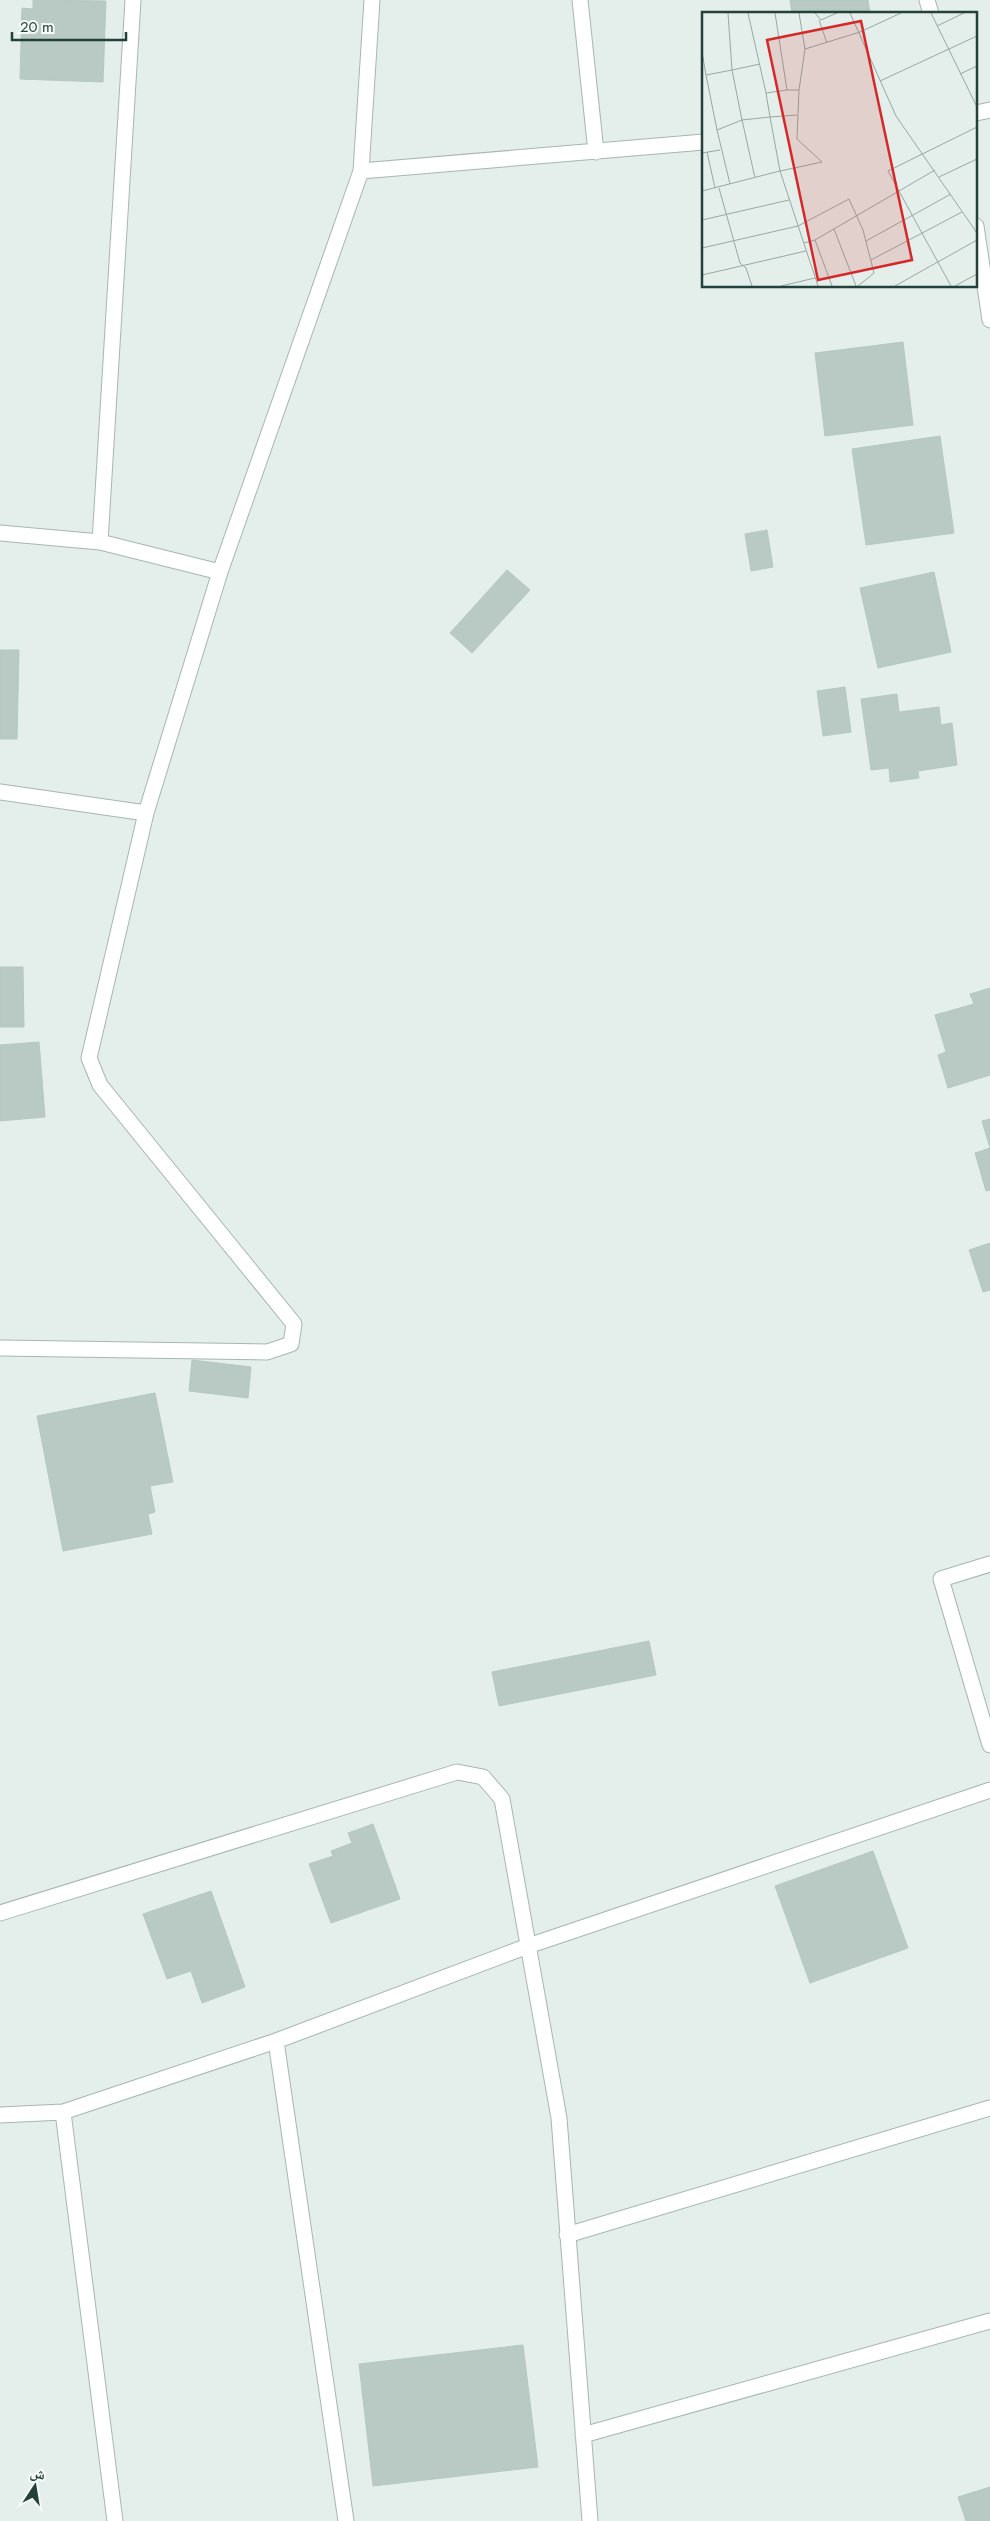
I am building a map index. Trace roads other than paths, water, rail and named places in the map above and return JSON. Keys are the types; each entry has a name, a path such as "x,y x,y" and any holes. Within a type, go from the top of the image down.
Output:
{"street":[{"path":"100,542 133,0"},
{"path":"0,1348 267,1352 291,1344 294,1335 294,1324 100,1085 89,1058 146,813 220,572 361,171 372,0"},
{"path":"580,0 596,152"},
{"path":"361,171 702,142"},
{"path":"978,239 990,320"},
{"path":"0,533 100,542 220,572"},
{"path":"0,792 146,813"},
{"path":"990,1564 941,1579 990,1745"},
{"path":"0,1913 457,1772 483,1777 502,1799 558,2118 590,2521"},
{"path":"0,2115 63,2112 276,2041 528,1946 990,1790"},
{"path":"276,2041 346,2521"},
{"path":"568,2235 990,2108"},
{"path":"63,2112 115,2521"},
{"path":"584,2436 990,2321"}]}
